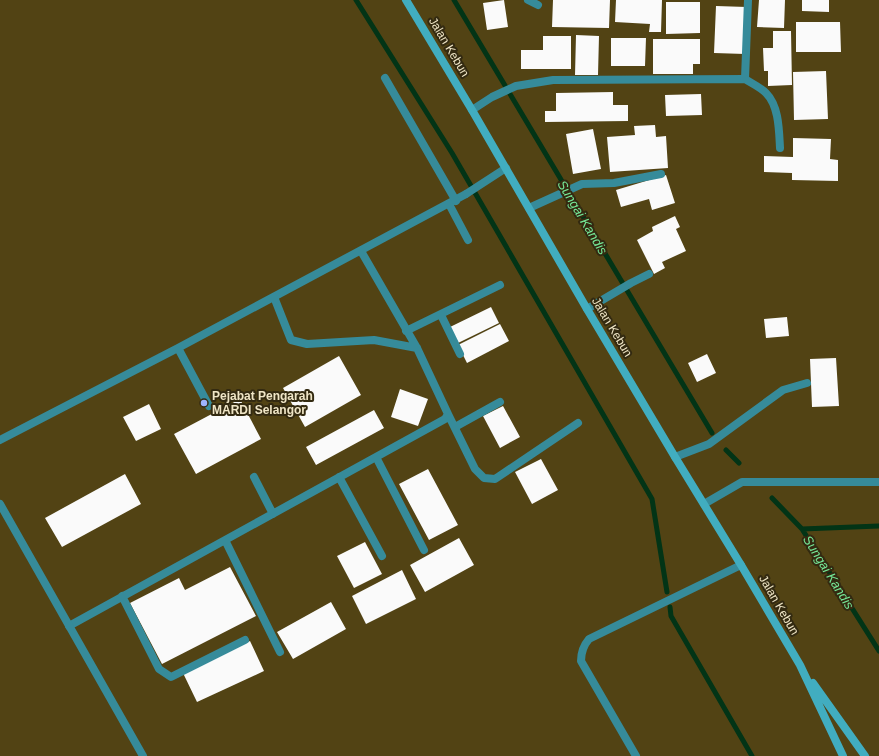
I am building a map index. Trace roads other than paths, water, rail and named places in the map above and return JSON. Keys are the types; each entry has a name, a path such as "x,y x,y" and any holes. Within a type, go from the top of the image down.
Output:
{"main road":[{"name":"Jalan Kebun","path":"406,0 506,168 587,309 741,564 800,665 843,756"},
{"name":"Jalan Kebun","path":"800,665 865,756"}],"street":[{"path":"528,0 538,5"},
{"path":"744,79 748,0"},
{"path":"385,78 452,202 468,240"},
{"path":"472,110 492,97 516,86 553,80 744,79 766,93 776,110 780,148"},
{"path":"0,440 361,251 466,194 506,168"},
{"path":"529,208 582,184 614,184 661,174"},
{"path":"361,251 417,348 475,468 484,478 495,479 578,423"},
{"path":"587,309 649,274"},
{"path":"406,331 500,285"},
{"path":"274,297 291,340 307,344 374,340 417,348"},
{"path":"441,315 460,354"},
{"path":"178,348 209,406"},
{"path":"675,457 709,444 783,390 806,383"},
{"path":"455,427 500,402"},
{"path":"69,626 445,419 448,414"},
{"path":"376,457 424,550"},
{"path":"254,477 273,514"},
{"path":"339,477 382,556"},
{"path":"704,504 742,482 879,482"},
{"path":"0,504 143,756"},
{"path":"224,540 280,652"},
{"path":"636,756 581,661 581,653 584,645 589,639 741,564"},
{"path":"122,596 159,669 171,677 245,640"}],"waterway":[{"path":"356,0 452,153 652,499 667,592"},
{"name":"Sungai Kandis","path":"454,0 712,433"},
{"name":"Sungai Kandis","path":"726,450 739,463"},
{"name":"Sungai Kandis","path":"772,498 802,529 879,651"},
{"path":"802,529 879,526"},
{"path":"670,607 671,616 752,756"}],"place":[{"name":"Pejabat Pengarah MARDI Selangor","path":"204,403"}]}
